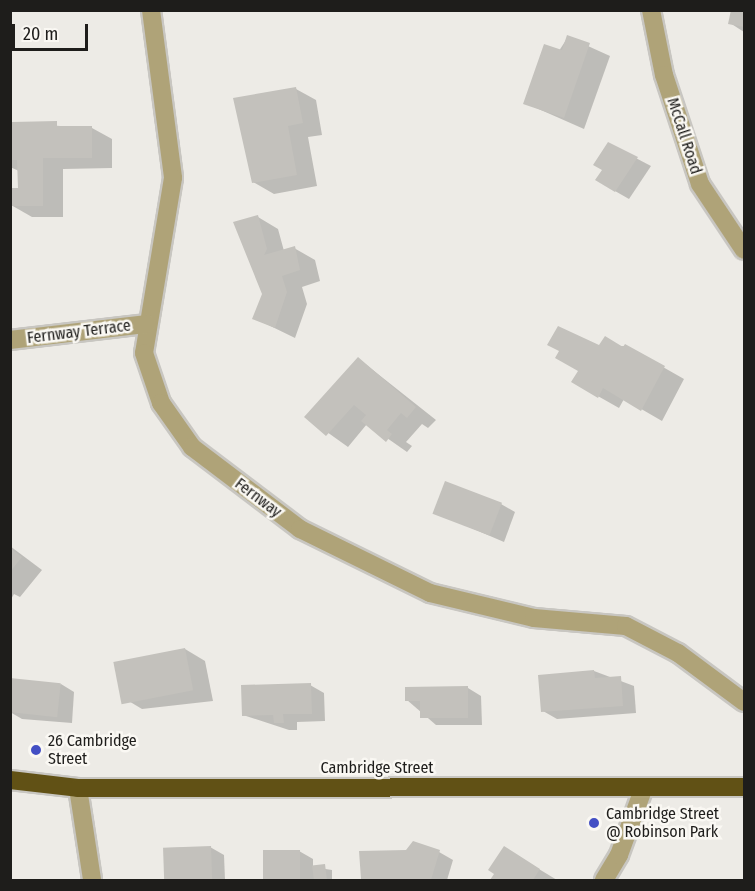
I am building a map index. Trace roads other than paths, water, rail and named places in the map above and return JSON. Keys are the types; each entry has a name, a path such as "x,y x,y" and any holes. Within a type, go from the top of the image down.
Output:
{"highway":[{"name":"Cambridge Street","path":"10,780 78,788 744,787"}],"street":[{"name":"Fernway","path":"151,10 173,178 165,248 147,324 144,353 161,404 192,447 300,529 430,593 534,618 626,626 678,653 744,702"},
{"name":"McCall Road","path":"651,10 664,75 700,183 744,250"},
{"name":"Fernway Terrace","path":"10,340 147,324"},
{"path":"604,880 620,855 644,787"},
{"path":"78,788 92,880"}],"place":[{"name":"26 Cambridge Street","path":"36,750"},
{"name":"Cambridge Street @ Robinson Park","path":"594,823"}]}
